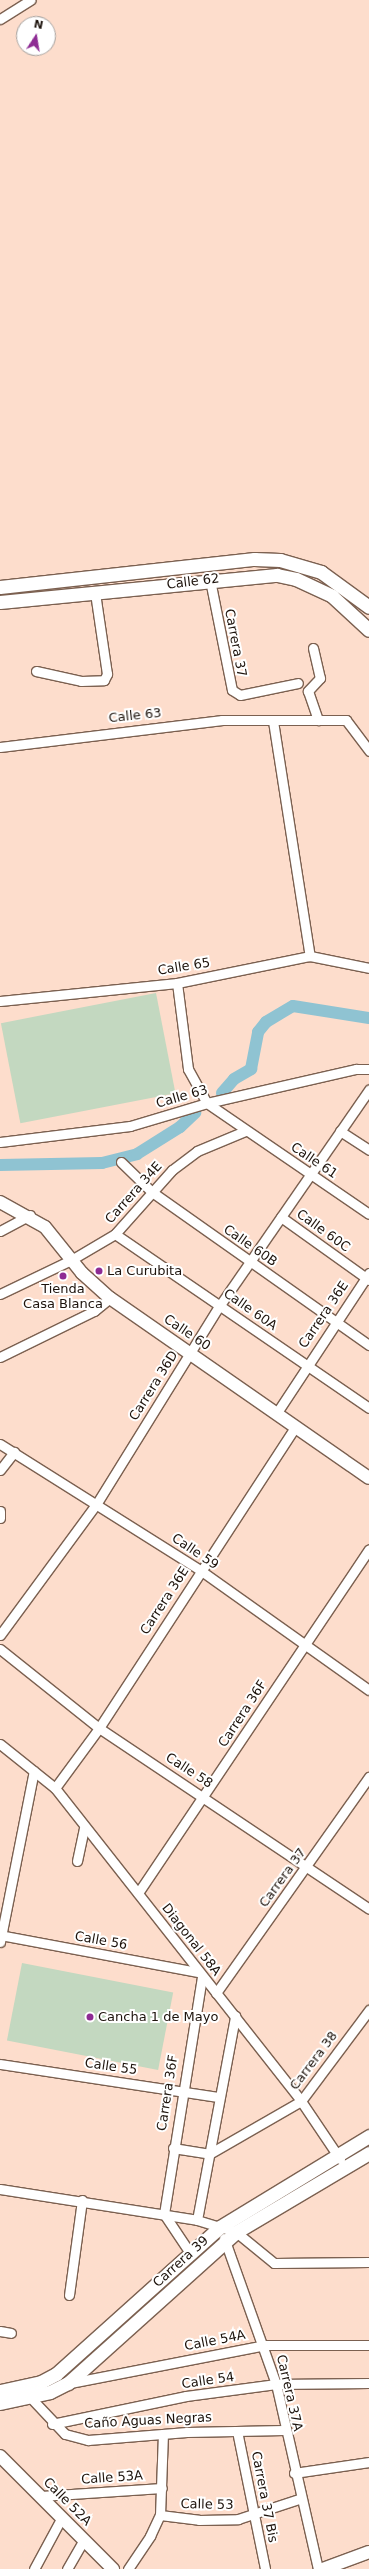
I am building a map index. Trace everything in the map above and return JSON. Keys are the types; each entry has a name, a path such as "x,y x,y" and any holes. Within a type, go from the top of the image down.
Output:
{"main road":[{"name":"Calle 62","path":"0,587 254,559 280,560 321,572 369,606"},
{"name":"Calle 62","path":"0,602 95,593 259,574 296,579 332,596 369,630"},
{"name":"Carrera 39","path":"0,2391 41,2382 56,2374 220,2226 336,2154 369,2136"},
{"name":"Carrera 39","path":"0,2403 30,2397 68,2383 236,2232 369,2153"}],"street":[{"path":"0,19 30,0"},
{"name":"Carrera 37","path":"210,580 232,690 240,695 298,683"},
{"path":"36,671 81,681 101,681 107,674 95,593"},
{"path":"313,648 320,678 308,691 318,720"},
{"name":"Calle 63","path":"0,746 222,720 346,720 369,751"},
{"path":"273,721 310,956"},
{"name":"Calle 65","path":"0,1000 177,983 310,956 369,968"},
{"path":"177,983 188,1070 207,1103 245,1131"},
{"name":"Calle 63","path":"0,1142 130,1126 207,1103 356,1069 369,1069"},
{"name":"Carrera 36D","path":"0,1635 97,1502 220,1305 369,1090"},
{"name":"Calle 61","path":"245,1131 369,1214"},
{"name":"Carrera 34E","path":"0,1294 71,1260 115,1234 152,1192 197,1151 245,1131"},
{"path":"340,1131 369,1150"},
{"name":"Calle 60B","path":"121,1162 152,1192 369,1344"},
{"name":"Calle 60","path":"0,1202 30,1215 45,1227 71,1260 110,1298 191,1352 276,1414 369,1478"},
{"path":"0,1231 30,1215"},
{"name":"Calle 60C","path":"281,1217 368,1277"},
{"name":"Calle 60A","path":"115,1234 369,1408"},
{"name":"Carrera 36E","path":"276,1414 335,1321 368,1277"},
{"path":"0,1357 94,1311 110,1298"},
{"name":"Carrera 36E","path":"55,1788 99,1728 200,1570 295,1427"},
{"name":"Calle 59","path":"0,1444 97,1502 200,1570 369,1690"},
{"path":"0,1470 14,1452"},
{"path":"0,1511 0,1518"},
{"name":"Carrera 36F","path":"138,1893 205,1797 304,1644 369,1549"},
{"name":"Calle 58","path":"0,1649 99,1728 205,1797 369,1909"},
{"name":"Diagonal 58A","path":"0,1744 55,1788 84,1827 138,1893 301,2101 344,2167"},
{"path":"0,1937 34,1771"},
{"name":"Carrera 37","path":"216,1993 307,1868 369,1777"},
{"path":"77,1861 84,1827"},
{"name":"Calle 56","path":"0,1937 200,1974"},
{"name":"Carrera 36F","path":"164,2214 181,2091 200,1974"},
{"name":"Carrera 38","path":"209,2154 301,2101 369,2010"},
{"path":"197,2220 235,2016"},
{"name":"Calle 55","path":"0,2064 219,2096"},
{"path":"173,2148 209,2154"},
{"path":"0,2189 82,2200 197,2220 220,2226 236,2232 274,2262 369,2262"},
{"path":"69,2295 82,2200"},
{"path":"164,2214 190,2253"},
{"name":"Carrera 37A","path":"220,2226 265,2345 276,2384 284,2430 318,2569"},
{"path":"0,2331 11,2333"},
{"name":"Calle 54A","path":"68,2383 265,2345 369,2345"},
{"name":"Calle 54","path":"52,2424 186,2396 276,2384 369,2383"},
{"name":"Caño Aguas Negras","path":"30,2397 52,2424 65,2434 88,2440 163,2434 284,2430"},
{"name":"Carrera 37 Bis","path":"237,2431 253,2516 265,2569"},
{"path":"128,2569 150,2536 160,2515 163,2434"},
{"name":"Calle 52A","path":"0,2457 113,2569"},
{"path":"294,2473 369,2462"},
{"name":"Calle 53A","path":"41,2496 162,2488"},
{"name":"Calle 53","path":"160,2515 199,2520 253,2516 300,2499"},
{"path":"34,2569 62,2517"},
{"path":"67,2569 84,2539"},
{"path":"323,2569 369,2552"}],"green space":[{"path":"156,993 175,1093 20,1123 1,1023"},
{"name":"Cancha 1 de Mayo","path":"22,1963 173,1992 158,2070 7,2041"}],"waterway":[{"path":"222,1093 234,1079 251,1069 258,1032 266,1022 293,1006 369,1018"},
{"path":"0,1165 102,1163 137,1154 180,1127 195,1113"}],"place":[{"name":"La Curubita","path":"99,1271"},
{"name":"Tienda Casa Blanca","path":"63,1276"},
{"name":"Cancha 1 de Mayo","path":"90,2017"}]}
